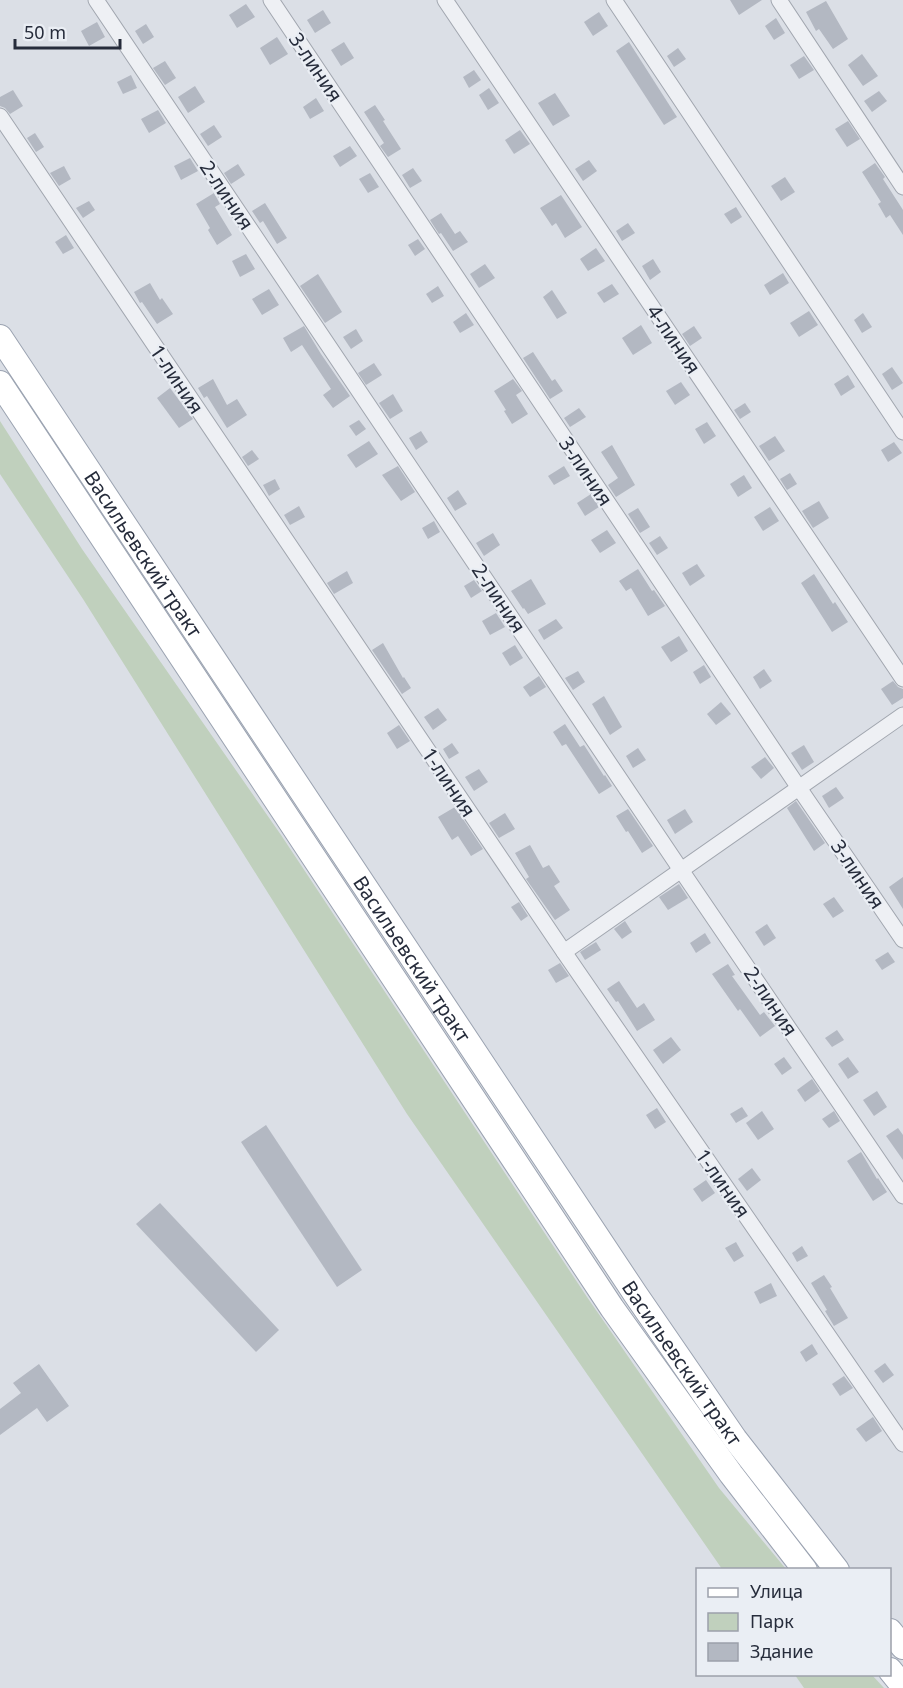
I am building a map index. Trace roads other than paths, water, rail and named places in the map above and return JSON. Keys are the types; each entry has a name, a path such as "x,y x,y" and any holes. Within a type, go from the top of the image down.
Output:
{"main road":[{"name":"Васильевский тракт","path":"0,337 636,1295 735,1439 836,1568"},
{"name":"Васильевский тракт","path":"0,383 612,1308 731,1474 804,1568"},
{"path":"891,1632 903,1647"},
{"path":"891,1671 903,1686"}],"street":[{"name":"2-линия","path":"96,0 903,1196"},
{"name":"3-линия","path":"271,0 903,940"},
{"name":"4-линия","path":"445,0 903,679"},
{"path":"614,0 903,432"},
{"path":"779,0 903,187"},
{"name":"1-линия","path":"0,117 564,952 903,1444"},
{"path":"564,952 903,715"}]}
